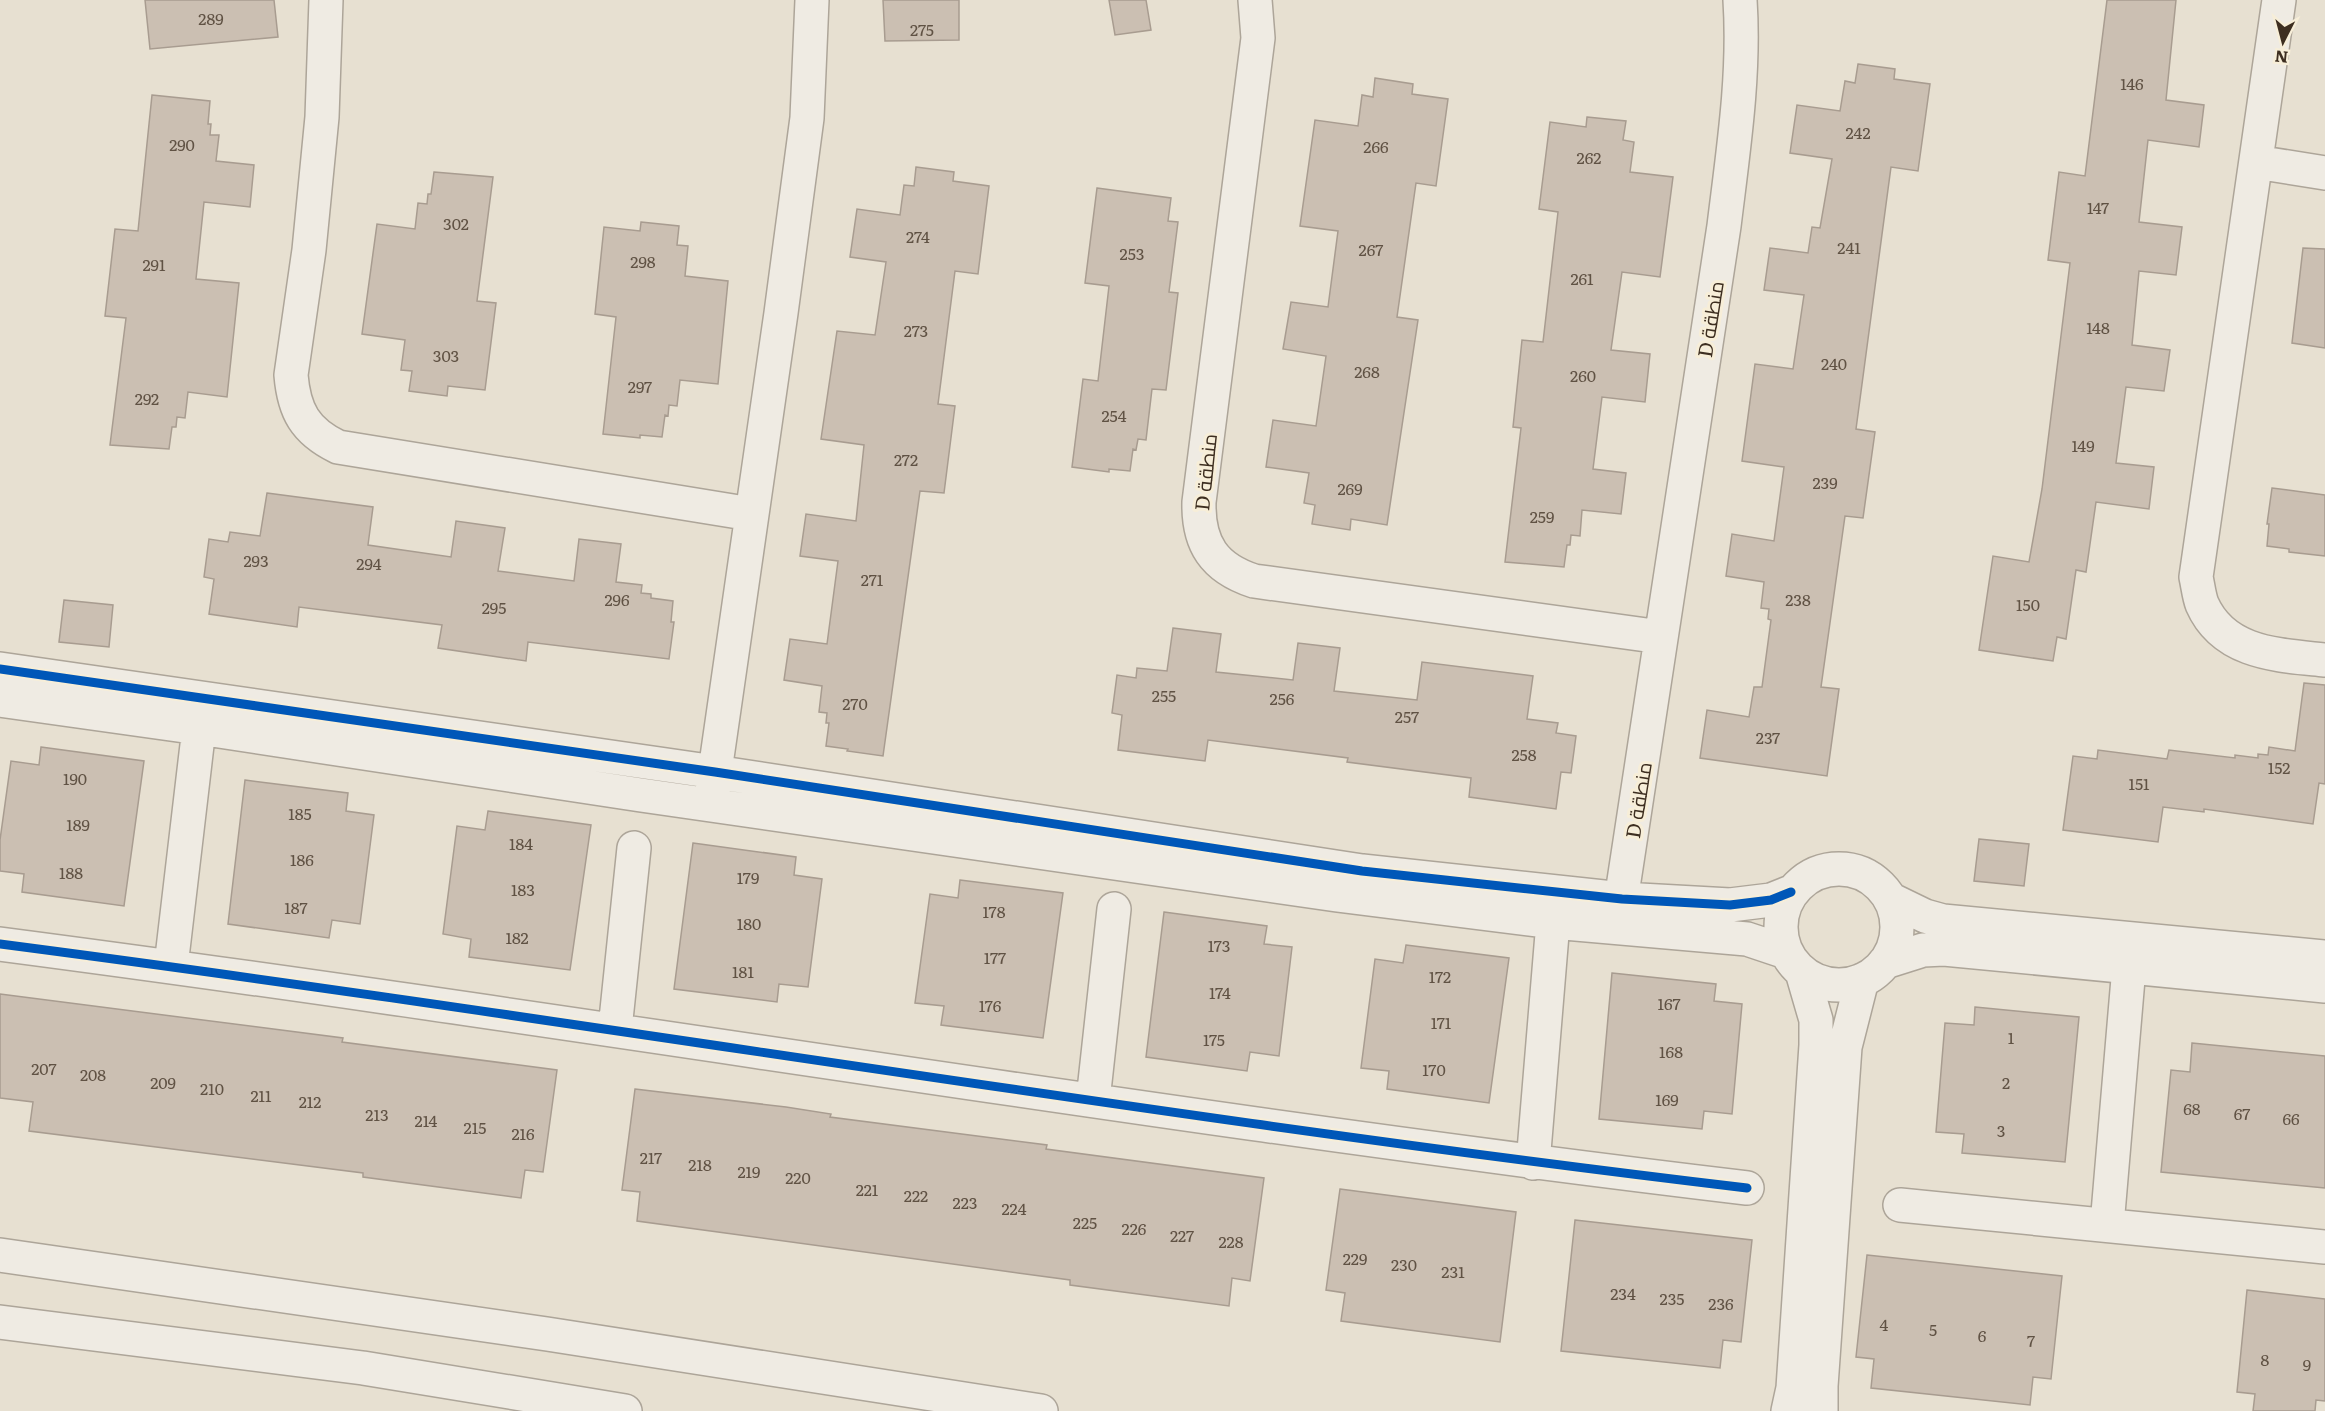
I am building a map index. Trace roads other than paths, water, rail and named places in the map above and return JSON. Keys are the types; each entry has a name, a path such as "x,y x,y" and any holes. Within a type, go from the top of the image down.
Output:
{"street":[{"path":"326,0 322,117 309,250 291,375 293,394 299,413 310,429 323,440 338,447 752,514"},
{"path":"710,804 782,313 807,118 812,0"},
{"name":"D منطقة","path":"1255,0 1258,38 1200,502 1199,519 1202,535 1209,550 1221,565 1237,575 1254,581 1661,637"},
{"name":"D منطقة","path":"1619,913 1725,226 1736,124 1742,24 1740,0"},
{"path":"2279,0 2196,577 2202,603 2216,626 2237,643 2263,653 2325,660"},
{"path":"2256,162 2325,173"},
{"path":"0,669 715,772 1352,869 1619,913 1747,939 1794,962 1816,980 1831,985 1846,984 1923,950 1944,949 2325,986"},
{"path":"0,700 1326,893 1553,922 1619,913 1771,900 1791,892"},
{"path":"171,966 200,728"},
{"path":"615,1029 634,848"},
{"path":"1788,1411 1793,1377 1816,1045 1815,1020 1810,996 1781,937 1780,922 1791,892 1805,879 1823,871 1843,869 1861,873 1878,883 1890,898 1896,914 1898,931 1894,948 1874,971 1845,1047 1821,1411"},
{"path":"1890,898 1925,916 1943,921 2325,957"},
{"path":"1093,1101 1114,909"},
{"path":"1533,1163 1553,922"},
{"path":"0,944 615,1029 1093,1101 1533,1163 1747,1188"},
{"path":"2107,1225 2129,967"},
{"path":"1900,1205 2325,1247"},
{"path":"0,1256 547,1334 1041,1411"},
{"path":"0,1322 363,1368 625,1411"}]}
